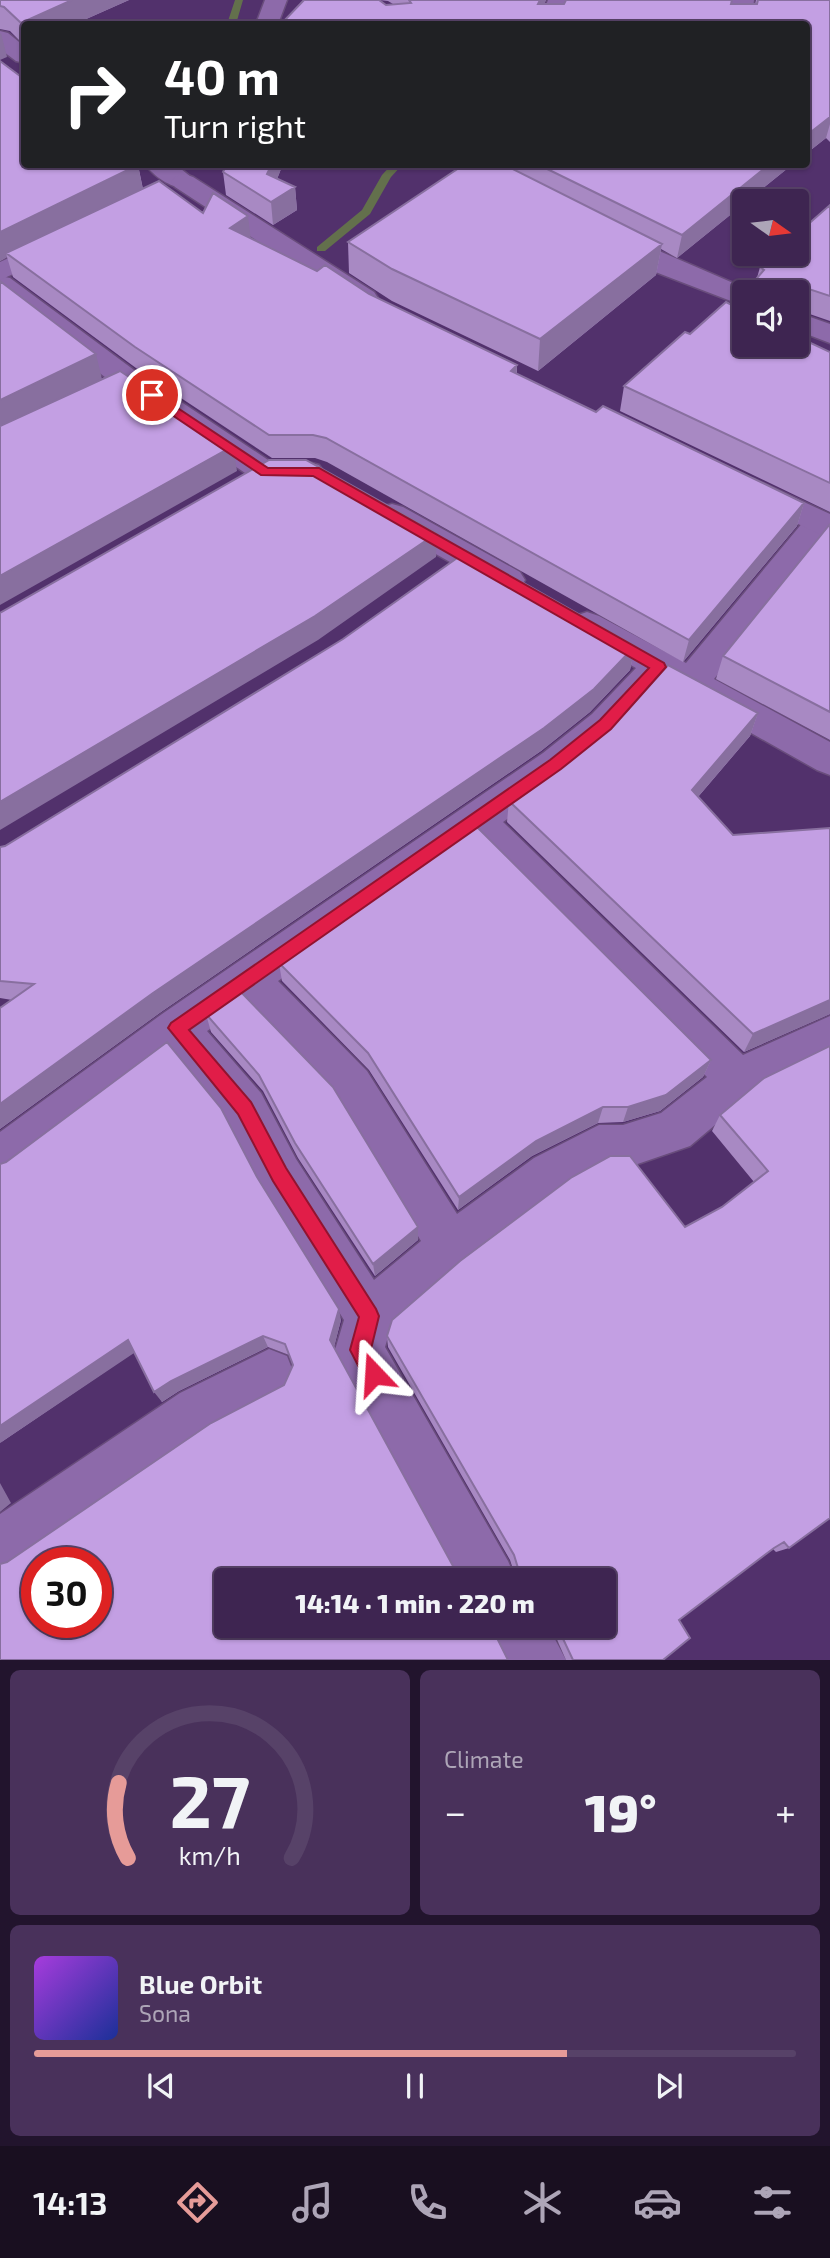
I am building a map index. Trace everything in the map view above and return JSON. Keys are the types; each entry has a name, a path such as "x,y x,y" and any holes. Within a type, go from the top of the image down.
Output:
{"street":[{"path":"268,21 275,0"},
{"path":"551,21 559,0"},
{"path":"740,21 743,0"},
{"path":"0,38 21,54"},
{"path":"175,175 294,255 392,314"},
{"path":"586,226 668,267 732,293"},
{"path":"0,272 74,236"},
{"path":"0,284 117,385 253,479 315,471 335,483"},
{"path":"809,325 830,334"},
{"path":"0,1159 177,1028 477,821 674,675 825,525 732,480"},
{"path":"366,501 830,760"},
{"path":"432,579 466,556"},
{"path":"477,821 738,1079"},
{"path":"248,979 352,1086 418,1197 452,1246"},
{"path":"177,1028 244,1108 280,1175 369,1316"},
{"path":"482,1568 360,1350 369,1316 452,1246 550,1174 599,1147 623,1147 674,1131 738,1079 830,1036"},
{"path":"0,1545 198,1411 269,1374"},
{"path":"524,1638 538,1660"}],"building":[{"path":"0,0 72,0 21,23 0,6"},
{"path":"304,0 379,0 386,5 411,3 409,0 540,0 538,4 564,4 566,0 732,0 731,4 757,4 758,0 830,0 830,117 810,133 810,21 284,21"},
{"path":"0,61 21,77 21,168 132,168 0,232"},
{"path":"225,168 270,168 267,174 295,187 271,202 223,172"},
{"path":"459,168 511,168 662,244 540,339 392,269 348,242"},
{"path":"545,168 765,168 739,189 732,189 732,195 682,235"},
{"path":"159,181 203,213 213,193 248,216 230,228 317,271 325,265 369,294 517,365 511,371 596,412 603,406 804,503 689,640 326,438 313,435 269,435 135,347 6,253"},
{"path":"830,205 830,296 809,289 809,280 755,280 764,270 761,266 809,266 809,224"},
{"path":"0,281 96,354 0,400"},
{"path":"726,302 732,305 732,357 809,357 809,342 830,352 830,483 624,386 685,332 690,334"},
{"path":"120,371 233,446 0,576 0,426"},
{"path":"269,460 306,460 437,533 315,616 0,802 0,613"},
{"path":"830,524 830,712 723,656"},
{"path":"467,551 635,646 594,689 544,728 153,993 0,1104 0,1008 34,984 0,981 0,847 343,639"},
{"path":"668,665 758,713 692,790 733,835 830,828 830,1000 753,1034 509,801 575,755 625,713"},
{"path":"475,825 711,1060 666,1095 628,1107 603,1107 536,1141 459,1197 368,1053 279,963"},
{"path":"240,991 333,1087 418,1227 373,1264 295,1143 259,1075 206,1014"},
{"path":"167,1042 221,1108 257,1177 339,1309 330,1340 454,1568 214,1568 214,1638 497,1638 508,1660 0,1660 0,1564 21,1552 21,1638 112,1638 112,1547 29,1547 211,1423 284,1385 293,1365 285,1344 263,1336 154,1392 128,1340 0,1426 0,1164"},
{"path":"830,1046 830,1518 789,1548 784,1542 774,1548 679,1620 690,1638 663,1660 573,1660 563,1638 616,1638 616,1568 518,1568 514,1555 387,1336 392,1320 460,1261 572,1177 610,1156 630,1156 685,1227 722,1207 768,1171 720,1115 764,1078"}],"waterway":[{"path":"232,21 239,0"},
{"path":"321,249 366,212 387,175 394,168"}],"route":[{"path":"152,395 265,472 315,471 659,667 605,724 556,764 177,1028 244,1108 280,1175 369,1316 360,1350 374,1374"}]}
